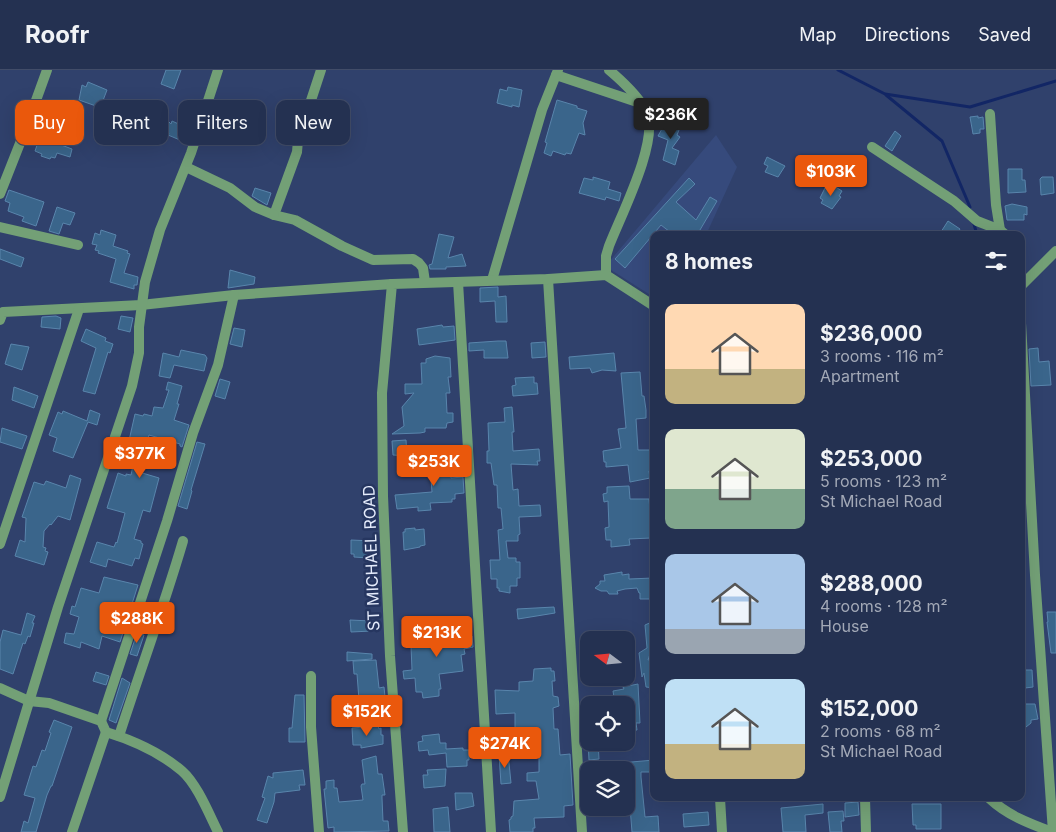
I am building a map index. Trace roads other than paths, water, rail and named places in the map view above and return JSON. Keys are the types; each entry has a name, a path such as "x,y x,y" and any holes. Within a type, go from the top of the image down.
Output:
{"street":[{"path":"0,194 47,70"},
{"path":"0,797 58,607 132,386 139,353 139,327 145,282 160,230 186,166 218,70"},
{"path":"274,215 297,152 298,140 321,70"},
{"path":"606,275 606,256 609,246 641,170 650,129 648,114 622,81 609,70"},
{"path":"492,280 542,110 557,73 641,104"},
{"path":"990,114 996,205 1003,231"},
{"path":"872,147 954,201 977,221 1001,231"},
{"path":"186,166 230,188 255,207 274,215 296,220 342,246 372,260 413,259 423,268 425,282"},
{"path":"0,227 78,246"},
{"path":"1025,282 1056,251"},
{"path":"1,315 141,305 234,294 425,282 606,275 650,303"},
{"path":"548,278 582,832"},
{"path":"458,282 491,832"},
{"name":"ST MICHAEL ROAD","path":"392,284 382,393 383,496 390,656 403,832"},
{"path":"72,832 106,732 101,721 167,521 193,433 218,365 234,294"},
{"path":"0,544 79,309"},
{"path":"992,801 1019,820 1052,832 1025,391"},
{"path":"120,736 142,664 165,604 183,540"},
{"path":"311,676 311,727 319,832"},
{"path":"0,688 29,701 49,703 101,721"},
{"path":"106,732 120,736 153,752 183,772 199,795 218,832"},
{"path":"720,801 722,832"},
{"path":"865,801 866,832"}],"waterway":[{"path":"838,70 885,94 970,107 1056,81"},
{"path":"886,95 942,141 970,207"},
{"path":"974,224 976,231"}]}
